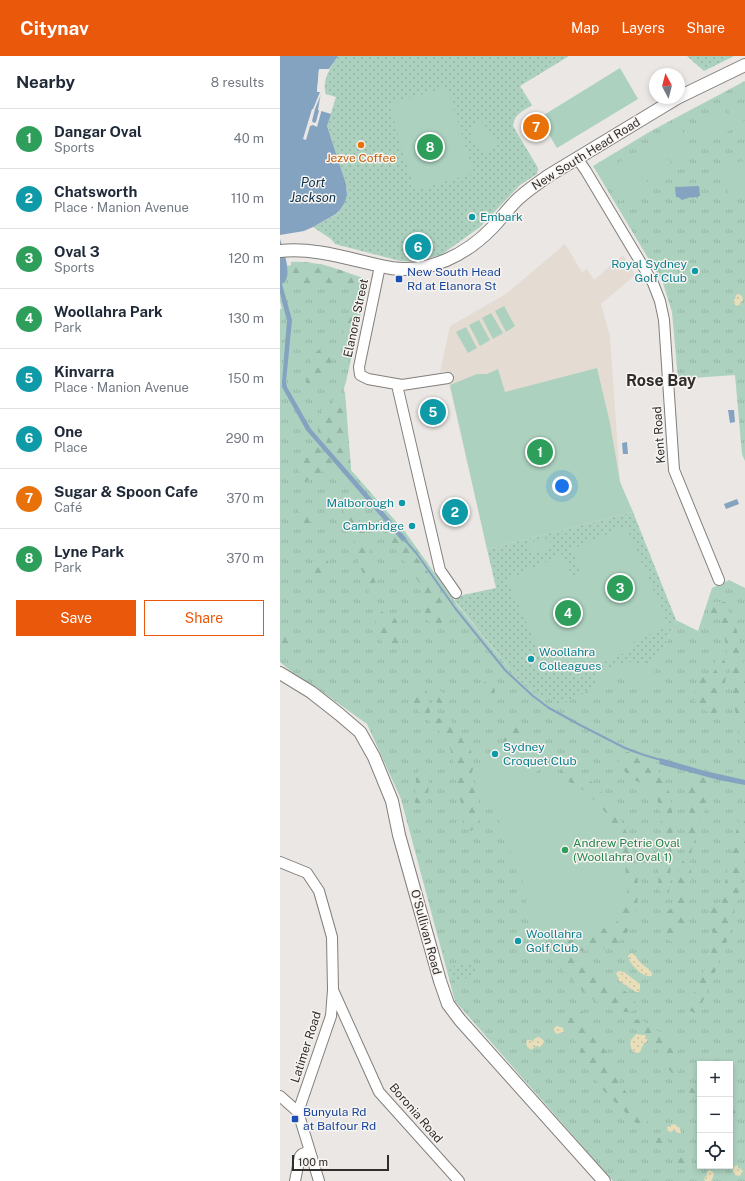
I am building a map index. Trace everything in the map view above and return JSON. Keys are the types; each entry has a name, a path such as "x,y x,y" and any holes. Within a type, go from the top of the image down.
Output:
{"main road":[{"name":"New South Head Road","path":"685,95 745,65"},
{"name":"New South Head Road","path":"281,251 304,250 323,252 397,269 420,268 432,265 459,253 482,238 524,194 548,176 668,104"},
{"name":"O'Sullivan Road","path":"280,673 311,692 360,732 374,756 392,801 440,980 448,1004 482,1046 604,1181"}],"street":[{"name":"Kent Road","path":"577,158 650,278 660,301 664,320 674,470 719,580"},
{"name":"Elanora Street","path":"380,266 359,367 360,375 368,380 397,385"},
{"path":"448,378 407,385 397,385 440,570 456,594"},
{"name":"Latimer Road","path":"280,862 307,873 319,891 332,937 333,990 331,1016 298,1112"},
{"name":"Boronia Road","path":"333,990 380,1092 459,1181"},
{"path":"280,1096 298,1112 319,1181"},
{"path":"295,1181 300,1156 310,1151"}],"shaded area":[{"path":"565,244 582,272 587,269 594,280 623,255 635,275 601,304 610,336 620,482 633,512 487,549 446,371 440,372 450,326 506,294"}],"green space":[{"path":"338,56 569,56 520,86 532,105 517,116 513,126 538,168 537,174 520,185 480,227 441,255 417,261 400,261 335,244 331,239 313,227 337,214 345,202 347,190 327,126 336,97 326,94 325,84 330,69"},
{"path":"687,56 734,56 704,71"},
{"path":"620,68 638,99 557,148 539,118"},
{"name":"Royal Sydney Golf Club","path":"745,81 745,461 742,454 735,375 678,379 672,312 663,283 593,166 651,131"},
{"path":"447,87 474,173 415,191 389,104"},
{"path":"737,103 745,125 736,129 727,107"},
{"path":"719,110 730,130 721,136 709,116"},
{"path":"702,120 714,140 705,145 693,125"},
{"path":"482,121 498,146 484,155 468,130"},
{"path":"680,127 696,154 674,166 659,139"},
{"path":"657,140 673,167 651,180 635,153"},
{"path":"631,155 649,184 620,202 601,173"},
{"path":"745,160 745,197 731,202 720,168"},
{"path":"291,262 321,264 368,280 349,363 342,354 340,344 345,324 352,306 353,298 351,291 346,287 311,285 295,280 291,275"},
{"name":"Woollahra Golf Club","path":"321,264 368,280 344,388 351,470 406,533 458,606 522,684 665,647 676,620 698,631 712,588 729,580 745,588 745,1181 613,1181 455,1001 401,799 367,724 314,686 293,673 280,662 280,309 282,309 280,301 280,266"},
{"path":"504,306 515,326 506,332 495,311"},
{"path":"491,313 503,333 493,339 482,318"},
{"path":"479,320 490,340 480,346 469,325"},
{"path":"466,327 477,348 468,353 456,332"},
{"path":"319,350 328,353 332,360 330,367 313,390 309,391 306,388 308,367 312,357"},
{"path":"597,368 610,423 620,482 633,512 487,549 450,385 477,374 487,374 498,369 505,392"},
{"path":"345,392 351,470 331,451 320,434 317,426 318,417 322,409"},
{"path":"313,446 316,446 321,450 319,460 323,462 328,458 331,459 336,466 336,469 325,471 305,482 302,481 300,476 300,466 303,458"},
{"path":"341,501 346,501 363,527 369,547 370,565 375,580 378,595 377,598 374,598 369,594 368,585 358,562 353,533 341,505"},
{"path":"306,507 311,510 313,516 313,520 309,525 305,525 299,514 299,510"},
{"path":"633,512 676,620 665,647 654,658 560,705 522,684 454,600 463,595 496,588 487,549"},
{"path":"626,526 669,626 635,641 627,651 610,661 592,663 581,660 550,674 507,580 563,554 572,576 582,573 572,549"},
{"path":"390,531 407,547 436,584 443,597 446,609 445,619 439,625 431,623 427,619 423,605 425,595 423,590 397,550 386,539 384,533"},
{"path":"549,538 552,548 531,554 529,543"},
{"path":"321,555 327,559 330,566 329,575 326,581 320,581 314,568 313,559"},
{"path":"725,602 737,631 745,668 745,765 742,757 723,626 720,620 708,613 710,603"},
{"path":"375,607 387,615 392,615 398,624 403,640 396,647 386,649 383,644 376,625 373,609"},
{"path":"280,629 288,630 292,642 280,652"},
{"path":"717,657 722,658 725,662 726,679 718,712 712,713 701,708 697,704 694,696 699,675 703,673 711,674 714,671 715,660"},
{"path":"630,662 647,666 655,671 649,688 626,676 612,681 596,693 595,674 612,666"},
{"path":"485,682 491,684 495,690 493,696 487,696 482,689 481,685"},
{"path":"417,684 423,686 428,694 430,713 434,717 450,720 456,727 464,743 471,750 473,769 471,780 477,794 479,817 476,826 471,831 465,829 463,824 461,801 457,788 453,757 449,745 438,730 410,703 409,693 412,686"},
{"path":"434,688 443,693 446,698 446,703 442,705 435,700 431,693"},
{"path":"512,724 520,727 524,737 505,750 501,745 505,732"},
{"name":"Andrew Petrie Oval (Woollahra Oval 1)","path":"524,737 547,763 534,774 547,773 576,785 588,793 607,814 617,835 625,865 628,900 616,923 594,933 553,936 528,923 524,885 493,804 472,777"},
{"path":"627,752 631,752 657,762 660,779 668,788 671,798 673,827 668,893 660,891 658,885 662,829 659,804 655,794 648,786 634,780 618,763 621,756"},
{"path":"562,769 585,777 597,787 612,806 624,827 630,840 634,855 638,888 637,905 633,920 626,934 616,944 599,949 586,951 568,950 562,947 553,936 594,933 628,900 625,865 617,835 576,785 559,778"},
{"path":"686,770 708,777 710,781 708,800 692,847 690,865 692,877 687,894 689,917 686,931 678,941 672,942 667,938 663,920 676,897 679,867 685,857 685,841 690,810 688,801 689,784"},
{"path":"418,771 423,771 427,774 429,784 426,805 423,808 419,807 415,803 416,776"},
{"path":"745,792 745,860 729,936 700,1008 696,1013 690,1011 687,1007 710,957 714,937 708,922 708,915 711,910 721,901"},
{"path":"569,956 631,995 637,1006 635,1010 630,1012 622,1012 607,1009 586,994 559,967 557,963 558,959"},
{"path":"475,963 478,970 456,985 448,972 453,966"},
{"path":"582,1012 594,1029 621,1085 637,1107 645,1115 648,1121 643,1125 636,1123 603,1090 588,1069 568,1025 567,1017 571,1014"},
{"path":"639,1019 658,1031 669,1034 675,1038 678,1049 679,1069 677,1074 672,1073 665,1065 656,1047 651,1045 645,1035 632,1027 631,1023"},
{"path":"697,1086 697,1093 690,1093 689,1090"},
{"path":"733,1108 737,1118 733,1129"},
{"path":"649,1133 664,1135 669,1143 666,1148 653,1148 648,1141"},
{"path":"681,1156 689,1157 691,1166 686,1168 678,1168 676,1166 675,1160"}],"sand":[{"path":"739,294 742,296 743,301 740,305 736,306 733,301 736,295"},
{"path":"632,953 651,971 652,976 641,973 634,967 628,956"},
{"path":"619,971 624,972 640,984 639,992 636,992 619,981 616,973"},
{"path":"557,1026 563,1028 564,1032 556,1034 554,1028"},
{"path":"636,1034 645,1035 647,1037 647,1042 644,1043 640,1052 638,1053 633,1052 630,1045 631,1040"},
{"path":"538,1037 544,1041 542,1046 536,1046 531,1050 528,1048 526,1043 527,1040 531,1040 533,1042 534,1039"},
{"path":"674,1124 680,1128 681,1133 674,1130 671,1132 668,1131 667,1127"},
{"path":"738,1166 738,1168 743,1171 741,1175 735,1175 733,1168"},
{"path":"709,1170 713,1172 714,1175 711,1181 705,1181 704,1178"}],"water":[{"name":"Port Jackson","path":"280,56 338,56 329,69 319,69 317,92 321,92 318,110 331,114 327,126 346,184 347,195 345,202 336,214 304,231 280,235"},
{"path":"699,186 700,196 698,196 698,198 691,197 682,200 676,197 675,187"},
{"path":"280,239 287,263 287,276 282,284 292,320 286,382 287,387 311,429 407,539 402,541 306,430 282,387 287,321 280,293"},
{"path":"728,410 734,410 735,422 730,423"},
{"path":"627,442 628,454 623,454 622,443"},
{"path":"737,499 739,504 726,509 724,504"},
{"path":"660,758 705,771 745,780 745,785 719,780 659,764"}],"pier":[{"path":"319,69 329,69 329,71 321,71 319,90 322,90 323,92 315,109 312,121 314,123 316,122 322,99 322,109 317,127 313,125 310,126 306,140 303,139 312,109 320,92 317,92"}],"waterway":[{"path":"404,539 417,554 455,608 505,670 533,696 549,708 625,748 661,760"}],"place":[{"name":"Sugar & Spoon Cafe","path":"536,127"},
{"name":"Jezve Coffee","path":"361,145"},
{"name":"Lyne Park","path":"430,147"},
{"name":"Embark","path":"472,217"},
{"name":"One","path":"418,247"},
{"name":"Royal Sydney Golf Club","path":"695,271"},
{"name":"New South Head Rd at Elanora St","path":"399,279"},
{"name":"Kinvarra","path":"433,412"},
{"name":"Dangar Oval","path":"540,452"},
{"name":"Malborough","path":"402,503"},
{"name":"Chatsworth","path":"455,512"},
{"name":"Cambridge","path":"412,526"},
{"name":"Oval 3","path":"620,588"},
{"name":"Woollahra Park","path":"568,613"},
{"name":"Woollahra Colleagues","path":"531,659"},
{"name":"Sydney Croquet Club","path":"495,754"},
{"name":"Andrew Petrie Oval (Woollahra Oval 1)","path":"565,850"},
{"name":"Woollahra Golf Club","path":"518,941"},
{"name":"Bunyula Rd at Balfour Rd","path":"295,1119"}],"district":[{"name":"Rose Bay","path":"661,380"}]}
